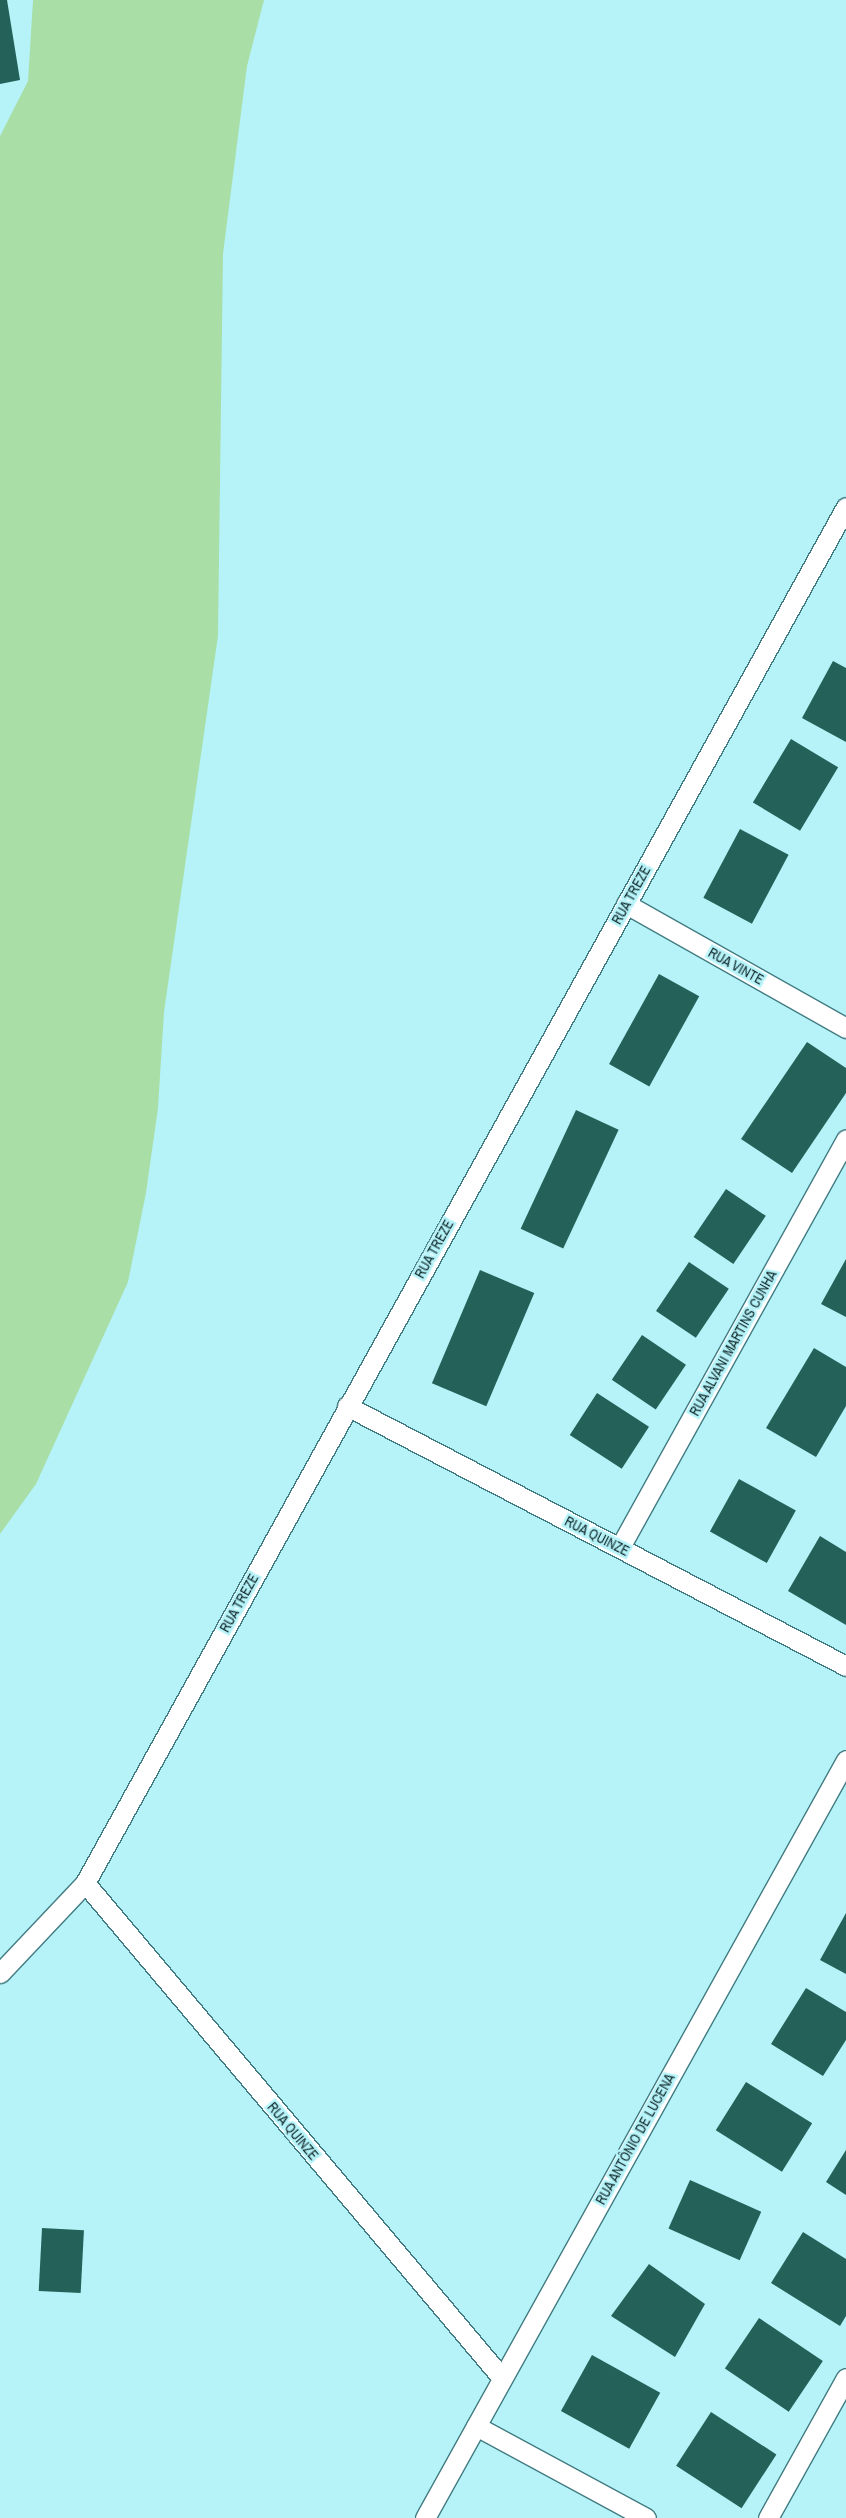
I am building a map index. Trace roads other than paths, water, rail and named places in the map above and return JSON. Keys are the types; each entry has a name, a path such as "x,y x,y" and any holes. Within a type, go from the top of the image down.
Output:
{"lane":[{"name":"RUA TREZE","path":"0,1973 85,1883 347,1406 846,507"},
{"name":"RUA VINTE","path":"626,904 846,1028"},
{"name":"RUA ALVANI MARTINS CUNHA","path":"620,1548 846,1139"},
{"name":"RUA QUINZE","path":"347,1406 846,1666"},
{"name":"RUA ANTÔNIO DE LUCENA","path":"425,2518 846,1760"},
{"name":"RUA QUINZE","path":"85,1883 502,2378"},
{"path":"768,2518 846,2378"},
{"path":"476,2426 646,2518"}]}
